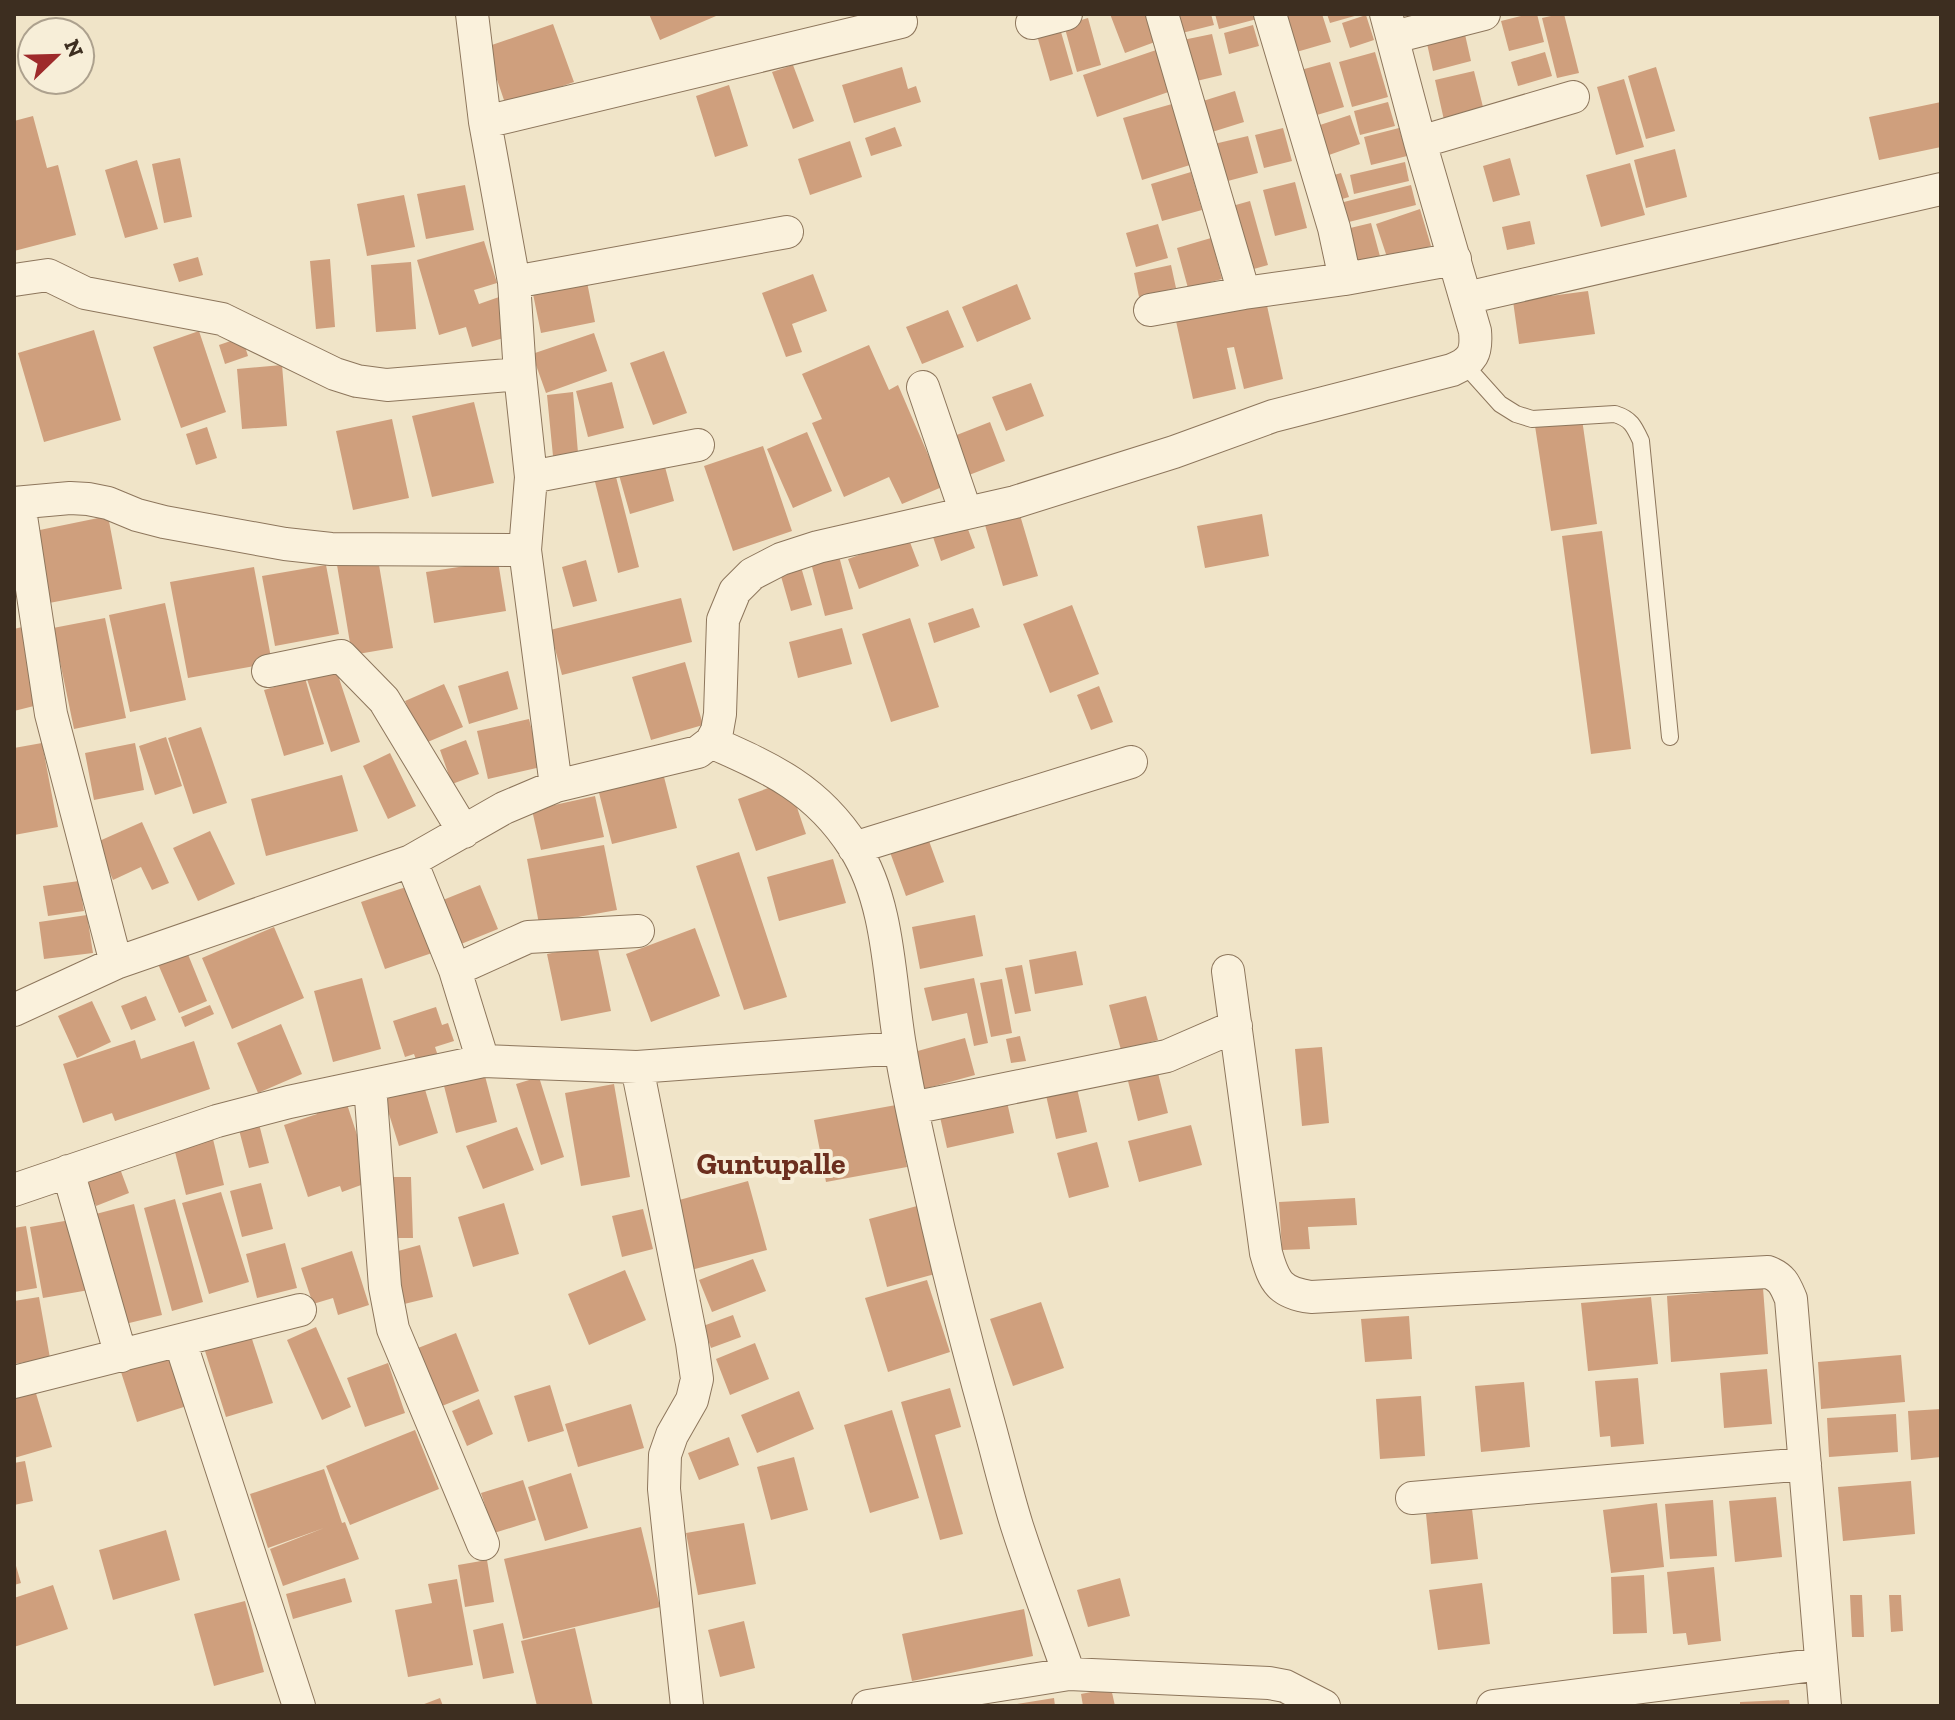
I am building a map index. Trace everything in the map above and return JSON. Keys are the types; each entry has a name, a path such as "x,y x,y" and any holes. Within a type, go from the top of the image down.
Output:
{"street":[{"path":"472,14 485,122 514,282 531,477 525,550 556,786"},
{"path":"1032,23 1066,14"},
{"path":"1162,14 1244,293"},
{"path":"1270,14 1334,228 1345,279"},
{"path":"14,1010 116,963 411,861 504,808 556,786 698,752 711,742 717,731 723,620 735,591 752,574 781,559 818,547 1015,502 1174,452 1273,416 1465,365 1473,355 1475,331 1390,26 1484,14"},
{"path":"485,122 901,22"},
{"path":"1420,142 1573,97"},
{"path":"1466,298 1941,189"},
{"path":"514,282 787,232"},
{"path":"1150,310 1455,259"},
{"path":"14,280 48,275 85,293 222,319 335,374 357,381 387,385 520,374"},
{"path":"923,387 966,513"},
{"path":"531,477 698,445"},
{"path":"116,963 51,714 17,503 88,499 164,522 285,544 331,549 525,550"},
{"path":"268,671 341,656 384,700 464,832"},
{"path":"711,742 761,764 795,784 831,817 854,848 872,882 882,922 912,1108 957,1305 1017,1527 1069,1674"},
{"path":"854,848 1131,762"},
{"path":"411,861 455,970 483,1061"},
{"path":"455,970 528,937 638,931"},
{"path":"1228,971 1266,1253 1272,1274 1281,1286 1293,1294 1311,1297 1768,1272 1778,1276 1791,1299 1825,1706"},
{"path":"912,1108 1167,1056 1236,1026"},
{"path":"14,1190 217,1121 289,1102 483,1061 637,1067 900,1048"},
{"path":"637,1067 697,1379 692,1400 672,1435 665,1455 664,1478 687,1706"},
{"path":"370,1085 385,1287 393,1329 483,1544"},
{"path":"68,1171 121,1356"},
{"path":"14,1382 300,1310"},
{"path":"180,1341 299,1706"},
{"path":"1412,1498 1805,1464"},
{"path":"1493,1706 1821,1664"},
{"path":"868,1706 1069,1674 1269,1683 1285,1686 1324,1706"}],"lane":[{"path":"1465,365 1500,404 1516,414 1532,419 1615,414 1626,417 1635,427 1641,441 1670,737"}],"building":[{"path":"649,14 716,14 716,16 660,40"},
{"path":"1110,14 1154,14 1163,39 1125,53"},
{"path":"1172,14 1211,14 1214,25 1178,34"},
{"path":"1215,14 1256,14 1257,19 1219,29"},
{"path":"1282,14 1322,14 1331,42 1293,53"},
{"path":"1327,14 1358,14 1358,15 1330,23"},
{"path":"1537,14 1544,42 1509,51 1501,21"},
{"path":"1564,14 1579,73 1557,78 1542,18"},
{"path":"1366,15 1374,40 1350,48 1342,23"},
{"path":"1088,18 1101,65 1077,72 1064,25"},
{"path":"553,24 574,82 506,106 486,47"},
{"path":"1059,25 1073,74 1050,81 1036,32"},
{"path":"1253,25 1259,46 1229,54 1224,33"},
{"path":"1464,30 1471,61 1433,71 1426,39"},
{"path":"1212,34 1222,75 1188,83 1178,41"},
{"path":"1162,48 1177,89 1097,117 1083,75"},
{"path":"1375,52 1388,97 1352,107 1339,62"},
{"path":"1545,52 1552,76 1518,86 1511,62"},
{"path":"1330,62 1344,107 1310,117 1297,71"},
{"path":"793,65 814,121 793,129 772,72"},
{"path":"902,67 908,89 916,86 921,102 854,123 842,85"},
{"path":"1656,67 1675,131 1646,139 1628,76"},
{"path":"1474,71 1484,111 1444,120 1435,80"},
{"path":"1624,79 1644,147 1616,155 1597,87"},
{"path":"729,85 748,146 715,157 696,96"},
{"path":"1235,91 1244,122 1212,132 1203,101"},
{"path":"1388,102 1395,126 1360,135 1354,111"},
{"path":"1941,102 1941,147 1879,160 1869,117"},
{"path":"1172,104 1190,165 1142,180 1123,118"},
{"path":"1350,115 1360,144 1329,155 1320,125"},
{"path":"33,116 47,168 58,165 76,235 14,251 14,121"},
{"path":"895,127 902,146 871,156 865,138"},
{"path":"1283,128 1292,161 1264,168 1255,135"},
{"path":"1399,128 1407,156 1371,165 1364,137"},
{"path":"1248,136 1258,173 1224,182 1214,144"},
{"path":"850,141 862,177 810,195 798,159"},
{"path":"1675,149 1687,197 1646,208 1634,160"},
{"path":"180,158 192,217 164,223 152,164"},
{"path":"1510,158 1520,195 1493,202 1483,166"},
{"path":"137,160 158,229 125,238 105,170"},
{"path":"1405,162 1409,181 1354,194 1350,175"},
{"path":"1630,163 1645,215 1601,227 1586,175"},
{"path":"1191,172 1202,210 1162,221 1151,184"},
{"path":"1341,173 1349,197 1332,202 1324,178"},
{"path":"1295,182 1307,228 1275,236 1263,190"},
{"path":"465,185 474,230 426,239 417,194"},
{"path":"1411,185 1416,205 1341,224 1336,204"},
{"path":"404,195 415,247 367,256 357,204"},
{"path":"1250,201 1268,265 1243,272 1225,208"},
{"path":"1420,209 1431,246 1388,260 1376,224"},
{"path":"1530,221 1535,244 1507,250 1502,227"},
{"path":"1371,223 1381,260 1353,268 1342,230"},
{"path":"1158,224 1168,258 1136,267 1126,233"},
{"path":"1211,238 1222,279 1188,288 1177,248"},
{"path":"484,241 497,283 474,290 479,304 499,297 511,336 472,347 466,327 439,335 417,260"},
{"path":"198,257 203,275 179,282 173,264"},
{"path":"330,259 335,327 316,329 310,261"},
{"path":"411,262 416,329 376,332 371,265"},
{"path":"1171,265 1176,288 1139,297 1134,273"},
{"path":"813,274 827,311 792,324 802,352 786,357 762,293"},
{"path":"587,282 595,322 541,333 533,294"},
{"path":"1017,284 1031,319 977,342 962,307"},
{"path":"1588,291 1595,334 1519,344 1513,301"},
{"path":"1266,301 1283,379 1244,389 1234,347 1227,348 1236,389 1193,399 1176,321"},
{"path":"948,310 964,347 922,364 906,327"},
{"path":"94,330 121,420 44,442 18,353"},
{"path":"199,331 226,412 181,428 153,347"},
{"path":"594,333 607,371 546,393 532,354"},
{"path":"242,337 248,356 225,364 219,345"},
{"path":"869,345 889,390 898,385 942,487 902,504 889,477 844,497 812,423 822,419 802,374"},
{"path":"664,351 687,413 653,425 630,363"},
{"path":"282,365 287,426 242,429 237,369"},
{"path":"612,382 624,428 588,437 576,391"},
{"path":"1031,383 1044,416 1006,431 992,397"},
{"path":"573,392 578,453 553,456 547,395"},
{"path":"474,402 494,483 432,497 412,416"},
{"path":"392,419 409,498 353,510 336,431"},
{"path":"1582,419 1597,524 1551,531 1535,426"},
{"path":"990,422 1005,461 964,477 949,438"},
{"path":"207,427 217,458 196,465 186,434"},
{"path":"807,432 832,491 793,508 767,449"},
{"path":"763,446 792,531 733,551 704,466"},
{"path":"664,463 674,501 630,514 619,475"},
{"path":"615,473 639,567 618,573 594,478"},
{"path":"1262,514 1269,556 1205,568 1197,526"},
{"path":"1020,515 1038,576 1003,586 985,525"},
{"path":"108,516 122,589 44,604 30,532"},
{"path":"966,524 975,548 941,561 933,537"},
{"path":"1602,531 1631,749 1591,754 1562,536"},
{"path":"908,537 919,566 859,589 848,559"},
{"path":"839,556 853,609 825,616 811,563"},
{"path":"378,559 393,648 352,655 337,565"},
{"path":"586,560 597,601 573,607 562,567"},
{"path":"799,560 812,605 791,611 778,566"},
{"path":"498,561 506,611 434,623 426,572"},
{"path":"326,565 339,634 275,646 262,576"},
{"path":"254,567 272,663 188,678 170,582"},
{"path":"681,598 692,642 562,675 550,630"},
{"path":"165,603 186,700 130,712 109,615"},
{"path":"1072,605 1099,674 1050,693 1023,624"},
{"path":"973,608 980,627 934,643 928,623"},
{"path":"105,618 126,718 74,729 53,628"},
{"path":"910,618 939,707 891,722 862,634"},
{"path":"22,627 42,704 14,711 14,629"},
{"path":"842,628 852,664 798,678 789,642"},
{"path":"685,662 703,725 651,740 632,677"},
{"path":"336,669 360,742 331,752 307,679"},
{"path":"508,671 518,709 469,724 458,686"},
{"path":"305,678 324,744 284,756 264,690"},
{"path":"444,684 463,727 423,744 405,701"},
{"path":"1099,686 1113,722 1091,730 1077,695"},
{"path":"529,719 541,767 488,779 477,731"},
{"path":"201,727 227,803 193,814 168,738"},
{"path":"166,737 182,786 155,795 139,746"},
{"path":"466,740 479,774 452,784 440,750"},
{"path":"42,743 58,827 14,835 14,748"},
{"path":"135,743 144,790 94,800 85,753"},
{"path":"390,753 416,806 388,819 363,766"},
{"path":"661,765 677,828 612,844 596,781"},
{"path":"342,775 358,831 266,856 251,799"},
{"path":"788,781 806,834 756,851 738,799"},
{"path":"595,796 604,837 541,850 532,810"},
{"path":"142,822 169,883 152,890 141,867 113,880 97,842"},
{"path":"925,830 944,882 906,896 887,844"},
{"path":"210,831 235,884 198,901 173,848"},
{"path":"604,845 617,910 539,924 527,859"},
{"path":"739,852 787,997 744,1010 696,866"},
{"path":"833,859 846,903 779,921 767,877"},
{"path":"79,881 84,911 48,916 43,886"},
{"path":"412,885 435,952 385,969 361,902"},
{"path":"480,885 498,929 461,944 443,900"},
{"path":"87,915 93,953 44,959 39,922"},
{"path":"975,915 983,956 920,969 912,927"},
{"path":"274,927 304,998 232,1029 202,958"},
{"path":"695,928 720,996 651,1022 626,954"},
{"path":"597,944 611,1011 561,1021 547,954"},
{"path":"1076,951 1083,985 1035,994 1029,960"},
{"path":"187,952 207,1001 179,1013 158,964"},
{"path":"1022,965 1031,1011 1015,1014 1005,968"},
{"path":"362,978 381,1049 333,1062 314,991"},
{"path":"974,978 988,1043 974,1046 967,1013 932,1021 924,988"},
{"path":"1002,979 1012,1033 991,1037 980,983"},
{"path":"146,996 156,1020 131,1030 121,1006"},
{"path":"1146,996 1158,1040 1121,1050 1109,1005"},
{"path":"92,1001 111,1042 77,1058 58,1016"},
{"path":"210,1005 214,1014 185,1027 181,1017"},
{"path":"436,1007 442,1025 448,1023 454,1041 435,1047 439,1059 418,1065 414,1054 405,1057 393,1021"},
{"path":"281,1024 302,1074 258,1093 237,1043"},
{"path":"1020,1036 1026,1061 1011,1063 1006,1039"},
{"path":"965,1038 975,1075 924,1089 914,1052"},
{"path":"135,1040 141,1059 194,1041 210,1089 115,1121 112,1113 83,1123 63,1064"},
{"path":"1322,1047 1329,1123 1302,1126 1295,1049"},
{"path":"1158,1073 1168,1113 1138,1121 1128,1081"},
{"path":"485,1076 497,1122 456,1133 444,1086"},
{"path":"539,1077 564,1157 541,1165 516,1084"},
{"path":"614,1084 630,1177 581,1186 565,1093"},
{"path":"1076,1084 1087,1132 1056,1139 1045,1091"},
{"path":"424,1086 438,1133 399,1146 384,1098"},
{"path":"1005,1093 1014,1133 947,1148 938,1108"},
{"path":"345,1098 372,1181 342,1192 340,1186 308,1197 284,1125 317,1114 314,1108"},
{"path":"896,1105 907,1167 826,1182 814,1120"},
{"path":"258,1120 269,1163 249,1168 238,1126"},
{"path":"1191,1125 1202,1165 1139,1182 1128,1141"},
{"path":"517,1127 534,1170 483,1189 466,1146"},
{"path":"213,1139 224,1185 186,1195 174,1148"},
{"path":"1097,1142 1109,1187 1069,1198 1057,1153"},
{"path":"119,1166 129,1193 96,1206 85,1179"},
{"path":"388,1177 411,1177 413,1238 390,1238"},
{"path":"748,1181 767,1250 691,1270 672,1202"},
{"path":"261,1183 273,1229 242,1237 230,1191"},
{"path":"221,1192 249,1282 209,1294 182,1203"},
{"path":"1355,1198 1357,1225 1308,1227 1310,1249 1282,1250 1279,1202"},
{"path":"175,1199 203,1302 172,1311 144,1208"},
{"path":"504,1203 519,1254 473,1267 458,1217"},
{"path":"134,1204 162,1315 121,1325 92,1215"},
{"path":"917,1206 935,1274 887,1287 869,1219"},
{"path":"643,1209 653,1249 622,1257 612,1216"},
{"path":"76,1219 89,1290 43,1298 30,1227"},
{"path":"26,1226 37,1288 14,1292 14,1228"},
{"path":"285,1243 297,1288 257,1298 246,1254"},
{"path":"420,1245 433,1297 400,1305 387,1254"},
{"path":"352,1251 369,1305 338,1315 333,1298 313,1304 301,1268"},
{"path":"753,1259 766,1291 712,1312 699,1280"},
{"path":"625,1270 646,1320 589,1345 568,1294"},
{"path":"927,1280 950,1352 888,1372 865,1298"},
{"path":"1763,1288 1768,1354 1671,1362 1667,1296"},
{"path":"39,1297 50,1358 14,1364 14,1301"},
{"path":"1651,1297 1658,1364 1588,1371 1581,1303"},
{"path":"1041,1302 1064,1368 1013,1386 990,1319"},
{"path":"733,1315 741,1337 711,1348 703,1326"},
{"path":"1409,1316 1412,1359 1365,1362 1361,1319"},
{"path":"316,1327 351,1407 322,1420 287,1340"},
{"path":"456,1333 479,1391 442,1406 418,1348"},
{"path":"251,1336 273,1403 226,1417 205,1351"},
{"path":"755,1343 769,1379 730,1395 716,1359"},
{"path":"174,1355 190,1405 137,1422 121,1372"},
{"path":"1901,1355 1905,1402 1821,1409 1818,1362"},
{"path":"388,1363 405,1413 365,1427 347,1378"},
{"path":"1767,1369 1772,1424 1724,1428 1720,1373"},
{"path":"1638,1378 1644,1444 1611,1447 1610,1436 1600,1437 1595,1381"},
{"path":"1524,1382 1530,1447 1481,1452 1475,1386"},
{"path":"550,1385 564,1431 528,1442 514,1396"},
{"path":"950,1388 961,1427 935,1435 963,1534 940,1540 901,1402"},
{"path":"35,1390 52,1447 14,1458 14,1396"},
{"path":"799,1391 814,1429 757,1453 741,1415"},
{"path":"1421,1396 1425,1456 1380,1459 1376,1399"},
{"path":"479,1399 493,1434 467,1446 452,1411"},
{"path":"631,1404 644,1448 578,1467 565,1424"},
{"path":"1941,1409 1941,1457 1911,1460 1908,1411"},
{"path":"892,1410 919,1498 870,1513 844,1425"},
{"path":"1896,1414 1898,1452 1829,1457 1827,1418"},
{"path":"415,1430 439,1489 350,1525 326,1466"},
{"path":"729,1437 739,1465 699,1480 688,1453"},
{"path":"794,1457 808,1510 771,1520 757,1467"},
{"path":"25,1461 33,1501 14,1505 14,1463"},
{"path":"324,1469 342,1523 345,1522 359,1559 283,1586 270,1549 324,1528 268,1548 250,1494"},
{"path":"571,1473 588,1528 545,1541 528,1487"},
{"path":"523,1480 536,1520 494,1533 481,1493"},
{"path":"1911,1481 1915,1534 1843,1541 1838,1487"},
{"path":"1776,1497 1782,1557 1735,1562 1729,1501"},
{"path":"1713,1500 1717,1556 1670,1559 1665,1504"},
{"path":"1657,1503 1664,1567 1611,1573 1603,1510"},
{"path":"1472,1509 1478,1559 1431,1564 1426,1514"},
{"path":"744,1523 756,1584 698,1595 686,1533"},
{"path":"641,1527 660,1607 523,1639 504,1559"},
{"path":"166,1530 180,1580 113,1600 99,1550"},
{"path":"14,1559 21,1583 14,1585"},
{"path":"487,1560 494,1602 465,1607 458,1565"},
{"path":"1714,1567 1721,1641 1688,1645 1686,1633 1673,1634 1667,1572"},
{"path":"1644,1575 1647,1633 1613,1634 1611,1577"},
{"path":"345,1578 352,1602 293,1619 286,1594"},
{"path":"1120,1578 1130,1616 1088,1627 1077,1590"},
{"path":"457,1579 473,1665 408,1677 395,1610 432,1603 428,1584"},
{"path":"1482,1583 1490,1644 1438,1650 1429,1590"},
{"path":"53,1585 68,1629 14,1647 14,1598"},
{"path":"1850,1595 1862,1595 1864,1637 1852,1637"},
{"path":"1889,1595 1901,1595 1903,1631 1891,1632"},
{"path":"245,1601 264,1672 214,1686 194,1614"},
{"path":"1024,1609 1033,1656 912,1681 902,1634"},
{"path":"744,1621 755,1668 720,1677 708,1630"},
{"path":"503,1623 514,1673 483,1679 473,1630"},
{"path":"575,1628 593,1706 537,1706 521,1641"},
{"path":"1111,1688 1115,1706 1083,1706 1081,1694"},
{"path":"440,1698 443,1706 419,1706"},
{"path":"1054,1698 1055,1706 1017,1706 1017,1704"},
{"path":"1789,1700 1790,1706 1740,1706 1740,1702"}],"district":[{"name":"Guntupalle","path":"771,1164"}]}
